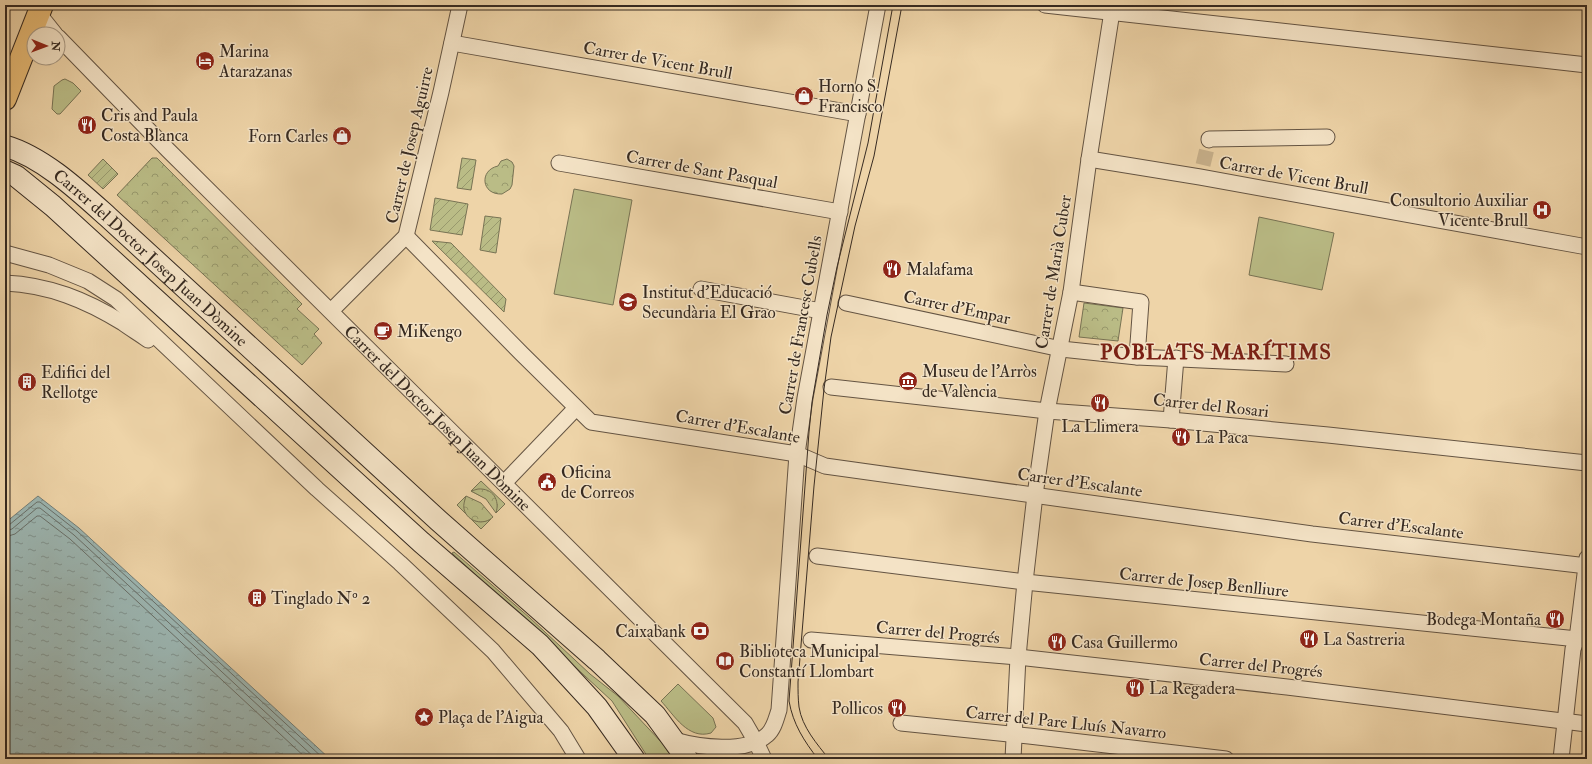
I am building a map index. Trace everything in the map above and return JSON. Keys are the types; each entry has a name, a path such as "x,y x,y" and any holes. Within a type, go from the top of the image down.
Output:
{"main road":[{"path":"5,99 40,9"},
{"name":"Carrer del Doctor Josep Juan Dòmine","path":"5,146 19,151 56,173 103,212 422,505 597,660 655,715 687,759"},
{"name":"Carrer del Doctor Josep Juan Dòmine","path":"6,171 16,176 53,206 421,542 540,645 597,707 634,759"}],"street":[{"name":"Carrer de Josep Aguirre","path":"331,311 406,236 460,5"},
{"name":"Carrer de Francesc Cubells","path":"756,742 767,735 774,724 778,710 797,454 805,398 878,5"},
{"path":"1045,5 1112,9 1587,65"},
{"path":"40,9 50,26"},
{"name":"Carrer de Marià Cuber","path":"1013,759 1018,657 1035,495 1047,411 1061,349 1071,292 1089,159 1112,9"},
{"name":"Carrer de Vicent Brull","path":"452,43 858,114"},
{"name":"Carrer del Doctor Josep Juan Dòmine","path":"66,45 168,150 745,723 764,759"},
{"path":"1208,140 1326,138"},
{"name":"Carrer de Vicent Brull","path":"1089,159 1202,171 1587,247"},
{"name":"Carrer de Sant Pasqual","path":"558,163 840,212"},
{"name":"Carrer d'Escalante","path":"406,236 590,422 797,454 824,466 1312,534 1587,563"},
{"path":"5,253 49,265 81,278 110,295 317,489 400,563 494,651 561,732 578,759"},
{"path":"5,283 25,284 46,288 73,297 103,311 145,337 216,394"},
{"path":"700,289 821,311"},
{"path":"1071,292 1142,302 1136,357"},
{"name":"Carrer d'Empar","path":"846,303 1061,349 1136,357 1286,364"},
{"path":"1171,420 1176,358"},
{"name":"Carrer del Rosari","path":"831,387 1047,411 1171,420 1328,435 1587,463"},
{"path":"504,483 576,408"},
{"name":"Carrer de Josep Benlliure","path":"817,556 1025,582 1582,639"},
{"path":"1561,759 1573,649 1582,639 1587,563"},
{"name":"Carrer del Progrés","path":"811,640 1018,657 1287,687 1587,724"},
{"name":"Carrer del Pare Lluís Navarro","path":"901,723 1015,734 1226,759"},
{"path":"674,740 704,747 733,747 756,742"}],"green space":[{"path":"65,79 73,83 81,91 60,114 57,114 52,109 54,86"},
{"path":"152,158 157,158 302,304 297,309 319,329 314,334 322,343 302,365 117,195"},
{"path":"462,158 476,160 471,190 457,188"},
{"path":"103,159 118,174 103,189 88,175"},
{"path":"507,159 512,162 514,166 512,185 510,189 502,194 490,191 486,187 485,177 492,168 498,166 501,161"},
{"path":"574,189 632,200 613,305 554,294"},
{"path":"435,198 468,204 462,235 430,230"},
{"path":"485,216 501,218 496,253 480,250"},
{"path":"1259,217 1334,233 1322,290 1249,275"},
{"path":"432,241 451,243 506,299 504,312"},
{"path":"1084,303 1123,308 1118,341 1079,337"},
{"path":"481,481 505,504 496,513 497,504 471,491"},
{"path":"478,489 488,490 494,496 497,504 496,513 486,499 471,491"},
{"path":"466,496 465,508 473,520 478,522 491,519 481,529 457,505"},
{"path":"466,496 481,503 493,517 489,520 481,522 472,520 464,509"},
{"path":"454,552 530,618 590,674 618,696 663,744 673,759 649,759 612,701 452,553"},
{"path":"678,684 713,718 716,727 711,733 695,733 688,730 676,719 661,701"}],"water":[{"path":"38,496 79,528 330,759 5,759 5,523"}],"tunnel":[{"path":"1203,165 1209,140"}],"tram line":[{"path":"818,759 800,732 793,717 789,701 809,432 812,402 827,315 837,267 868,143 893,5"},
{"path":"829,759 815,741 803,721 798,698 798,682 814,486 831,337 855,226 874,156 902,5"}],"place":[{"name":"Marina Atarazanas","path":"205,61"},
{"name":"Horno S. Francisco","path":"804,96"},
{"name":"Cris and Paula Costa Blanca","path":"87,125"},
{"name":"Forn Carles","path":"342,136"},
{"name":"Consultorio Auxiliar Vicente Brull","path":"1542,210"},
{"name":"Malafama","path":"892,269"},
{"name":"Institut d'Educació Secundària El Grao","path":"628,302"},
{"name":"MiKengo","path":"383,331"},
{"name":"Museu de l'Arròs de València","path":"908,381"},
{"name":"Edifici del Rellotge","path":"27,382"},
{"name":"La Llimera","path":"1100,403"},
{"name":"La Paca","path":"1181,437"},
{"name":"Oficina de Correos","path":"547,482"},
{"name":"Tinglado Nº 2","path":"257,598"},
{"name":"Bodega Montaña","path":"1555,619"},
{"name":"Caixabank","path":"700,631"},
{"name":"La Sastreria","path":"1309,639"},
{"name":"Casa Guillermo","path":"1057,642"},
{"name":"Biblioteca Municipal Constantí Llombart","path":"725,661"},
{"name":"La Regadera","path":"1135,688"},
{"name":"Pollicos","path":"897,708"},
{"name":"Plaça de l'Aigua","path":"424,717"}],"district":[{"name":"POBLATS MARÍTIMS","path":"1216,352"}]}
